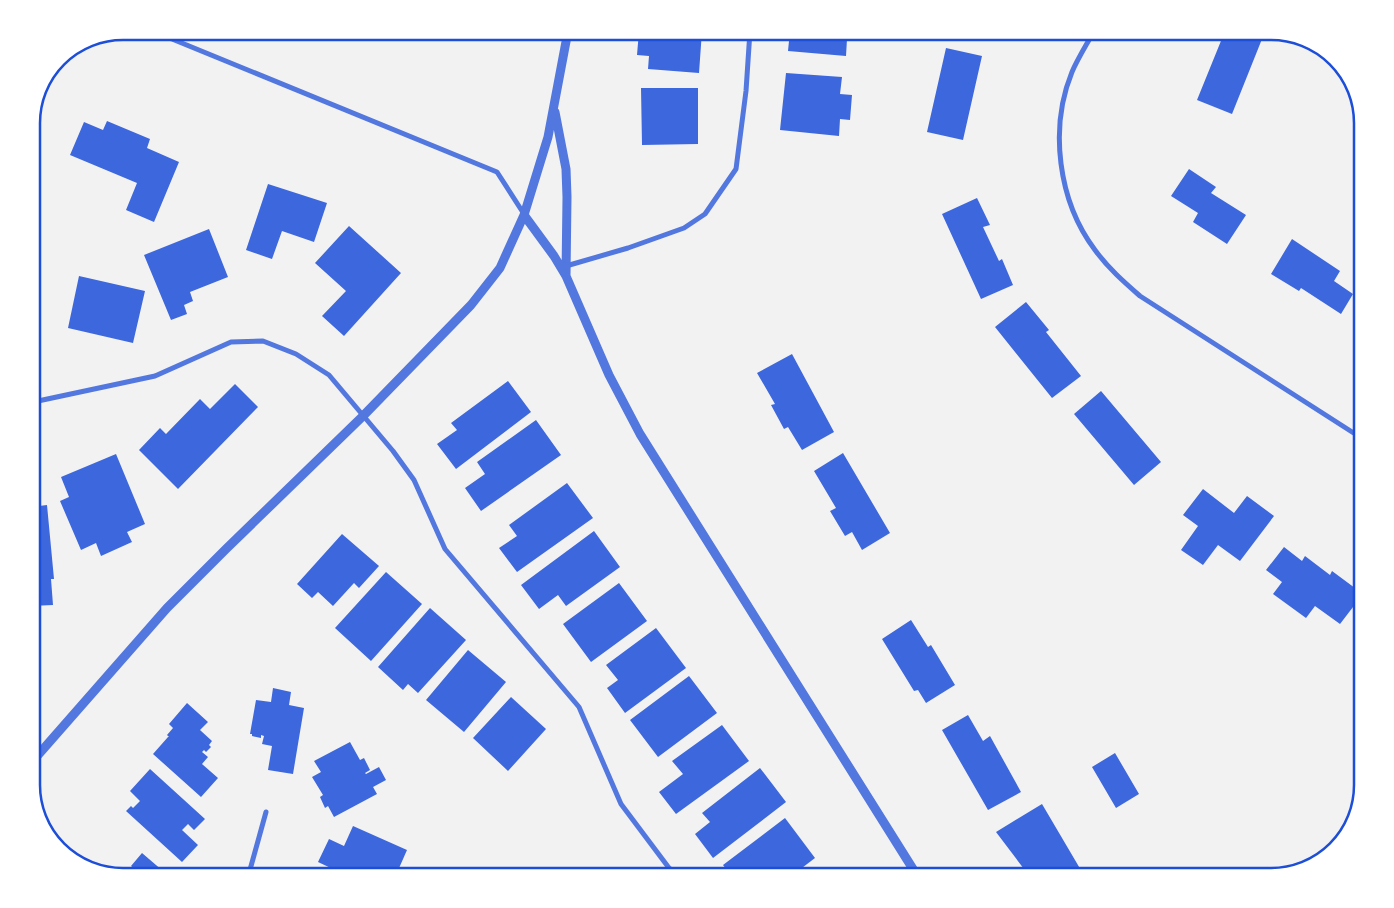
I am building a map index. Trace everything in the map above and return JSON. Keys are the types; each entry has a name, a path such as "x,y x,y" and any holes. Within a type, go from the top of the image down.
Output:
{"street":[{"path":"174,40 497,172 566,276 609,375 640,434 912,868"},
{"path":"40,753 167,608 363,416 476,299 500,268 524,215 548,137 566,40"},
{"path":"566,266 628,248 684,228 705,214 736,170 746,91 749,40"},
{"path":"1089,40 1072,71 1064,97 1060,130 1060,156 1066,189 1077,220 1094,249 1115,274 1140,296 1354,433"},
{"path":"554,107 566,169 566,276"},
{"path":"40,401 155,376 231,342 263,341 296,354 329,375 393,451 414,480 445,549 580,707 621,804 669,868"},
{"path":"250,868 266,812"}],"building":[{"path":"638,40 701,40 699,73 648,69 649,56 637,55"},
{"path":"789,40 847,40 846,56 788,51"},
{"path":"1221,40 1262,40 1232,114 1197,100"},
{"path":"946,48 982,56 963,140 927,132"},
{"path":"786,73 842,77 840,94 852,95 850,120 840,119 839,136 780,130"},
{"path":"641,88 698,88 698,144 642,145"},
{"path":"107,121 150,139 147,148 179,162 154,222 126,210 137,183 70,155 84,122 103,130"},
{"path":"1189,169 1216,187 1211,193 1246,215 1227,244 1193,222 1198,213 1171,196"},
{"path":"268,184 327,203 314,242 282,231 272,259 246,250"},
{"path":"977,198 990,225 983,227 999,261 1002,259 1013,285 981,299 942,214"},
{"path":"349,226 401,273 344,336 322,316 346,291 315,263"},
{"path":"209,229 228,277 190,292 193,301 184,305 187,314 171,320 144,255"},
{"path":"1292,239 1340,271 1334,281 1353,294 1341,314 1301,288 1299,291 1271,274"},
{"path":"79,276 145,291 133,343 68,328"},
{"path":"1026,302 1049,330 1046,332 1081,376 1052,398 995,327"},
{"path":"792,354 834,432 802,450 788,427 784,429 771,405 775,404 757,373"},
{"path":"508,381 531,412 456,469 437,444 457,430 451,423"},
{"path":"235,384 258,407 178,489 139,450 160,428 166,434 200,399 210,409"},
{"path":"1101,391 1161,462 1134,485 1074,414"},
{"path":"536,420 561,455 481,511 465,488 485,474 477,462"},
{"path":"843,453 890,533 862,550 852,532 845,536 830,511 836,508 814,471"},
{"path":"116,454 145,524 127,532 132,542 101,556 96,543 81,550 60,501 69,497 61,477"},
{"path":"567,483 593,518 517,572 499,548 517,536 509,525"},
{"path":"1203,489 1234,513 1247,496 1274,516 1240,561 1218,545 1203,565 1181,550 1198,526 1183,515"},
{"path":"47,505 54,579 51,579 53,605 40,606 40,506"},
{"path":"594,531 620,567 566,606 558,595 539,609 521,585"},
{"path":"342,534 379,566 359,588 354,583 333,606 318,592 312,598 297,584"},
{"path":"1284,547 1302,561 1305,556 1330,575 1332,571 1354,587 1354,606 1340,624 1315,606 1306,618 1273,594 1282,582 1266,570"},
{"path":"386,572 422,604 371,661 335,628"},
{"path":"619,583 647,621 591,662 563,624"},
{"path":"430,608 466,640 418,693 408,684 403,690 378,667"},
{"path":"911,620 928,647 931,645 955,685 926,703 918,690 914,691 882,639"},
{"path":"656,628 686,668 625,713 607,688 618,680 606,665"},
{"path":"468,650 506,682 464,732 426,700"},
{"path":"689,676 717,713 658,757 630,720"},
{"path":"273,688 291,692 289,705 304,708 293,774 268,770 272,746 262,744 264,736 261,735 261,738 250,734 256,700 271,702"},
{"path":"511,697 546,729 508,771 473,738"},
{"path":"187,703 208,722 200,730 212,741 209,745 211,747 206,752 204,750 202,752 208,757 202,764 218,778 201,797 153,754 169,737 167,735 173,728 169,724"},
{"path":"968,715 983,741 990,736 1021,792 988,810 942,730"},
{"path":"722,725 749,761 676,814 659,792 683,774 672,761"},
{"path":"350,742 360,760 364,758 370,770 365,773 379,767 386,780 373,787 377,794 334,817 328,806 325,808 320,797 323,795 312,777 321,772 314,761"},
{"path":"1115,753 1139,794 1116,808 1092,767"},
{"path":"760,768 786,802 713,858 695,834 710,822 702,813"},
{"path":"150,769 205,819 194,830 188,824 182,830 198,845 182,862 126,811 131,806 133,808 140,801 130,791"},
{"path":"1042,804 1080,868 1023,868 996,832"},
{"path":"785,818 815,858 802,868 725,868 723,865"},
{"path":"353,826 407,850 399,868 331,868 318,862 329,839 344,846"},
{"path":"142,853 160,868 133,868 131,866"}]}
